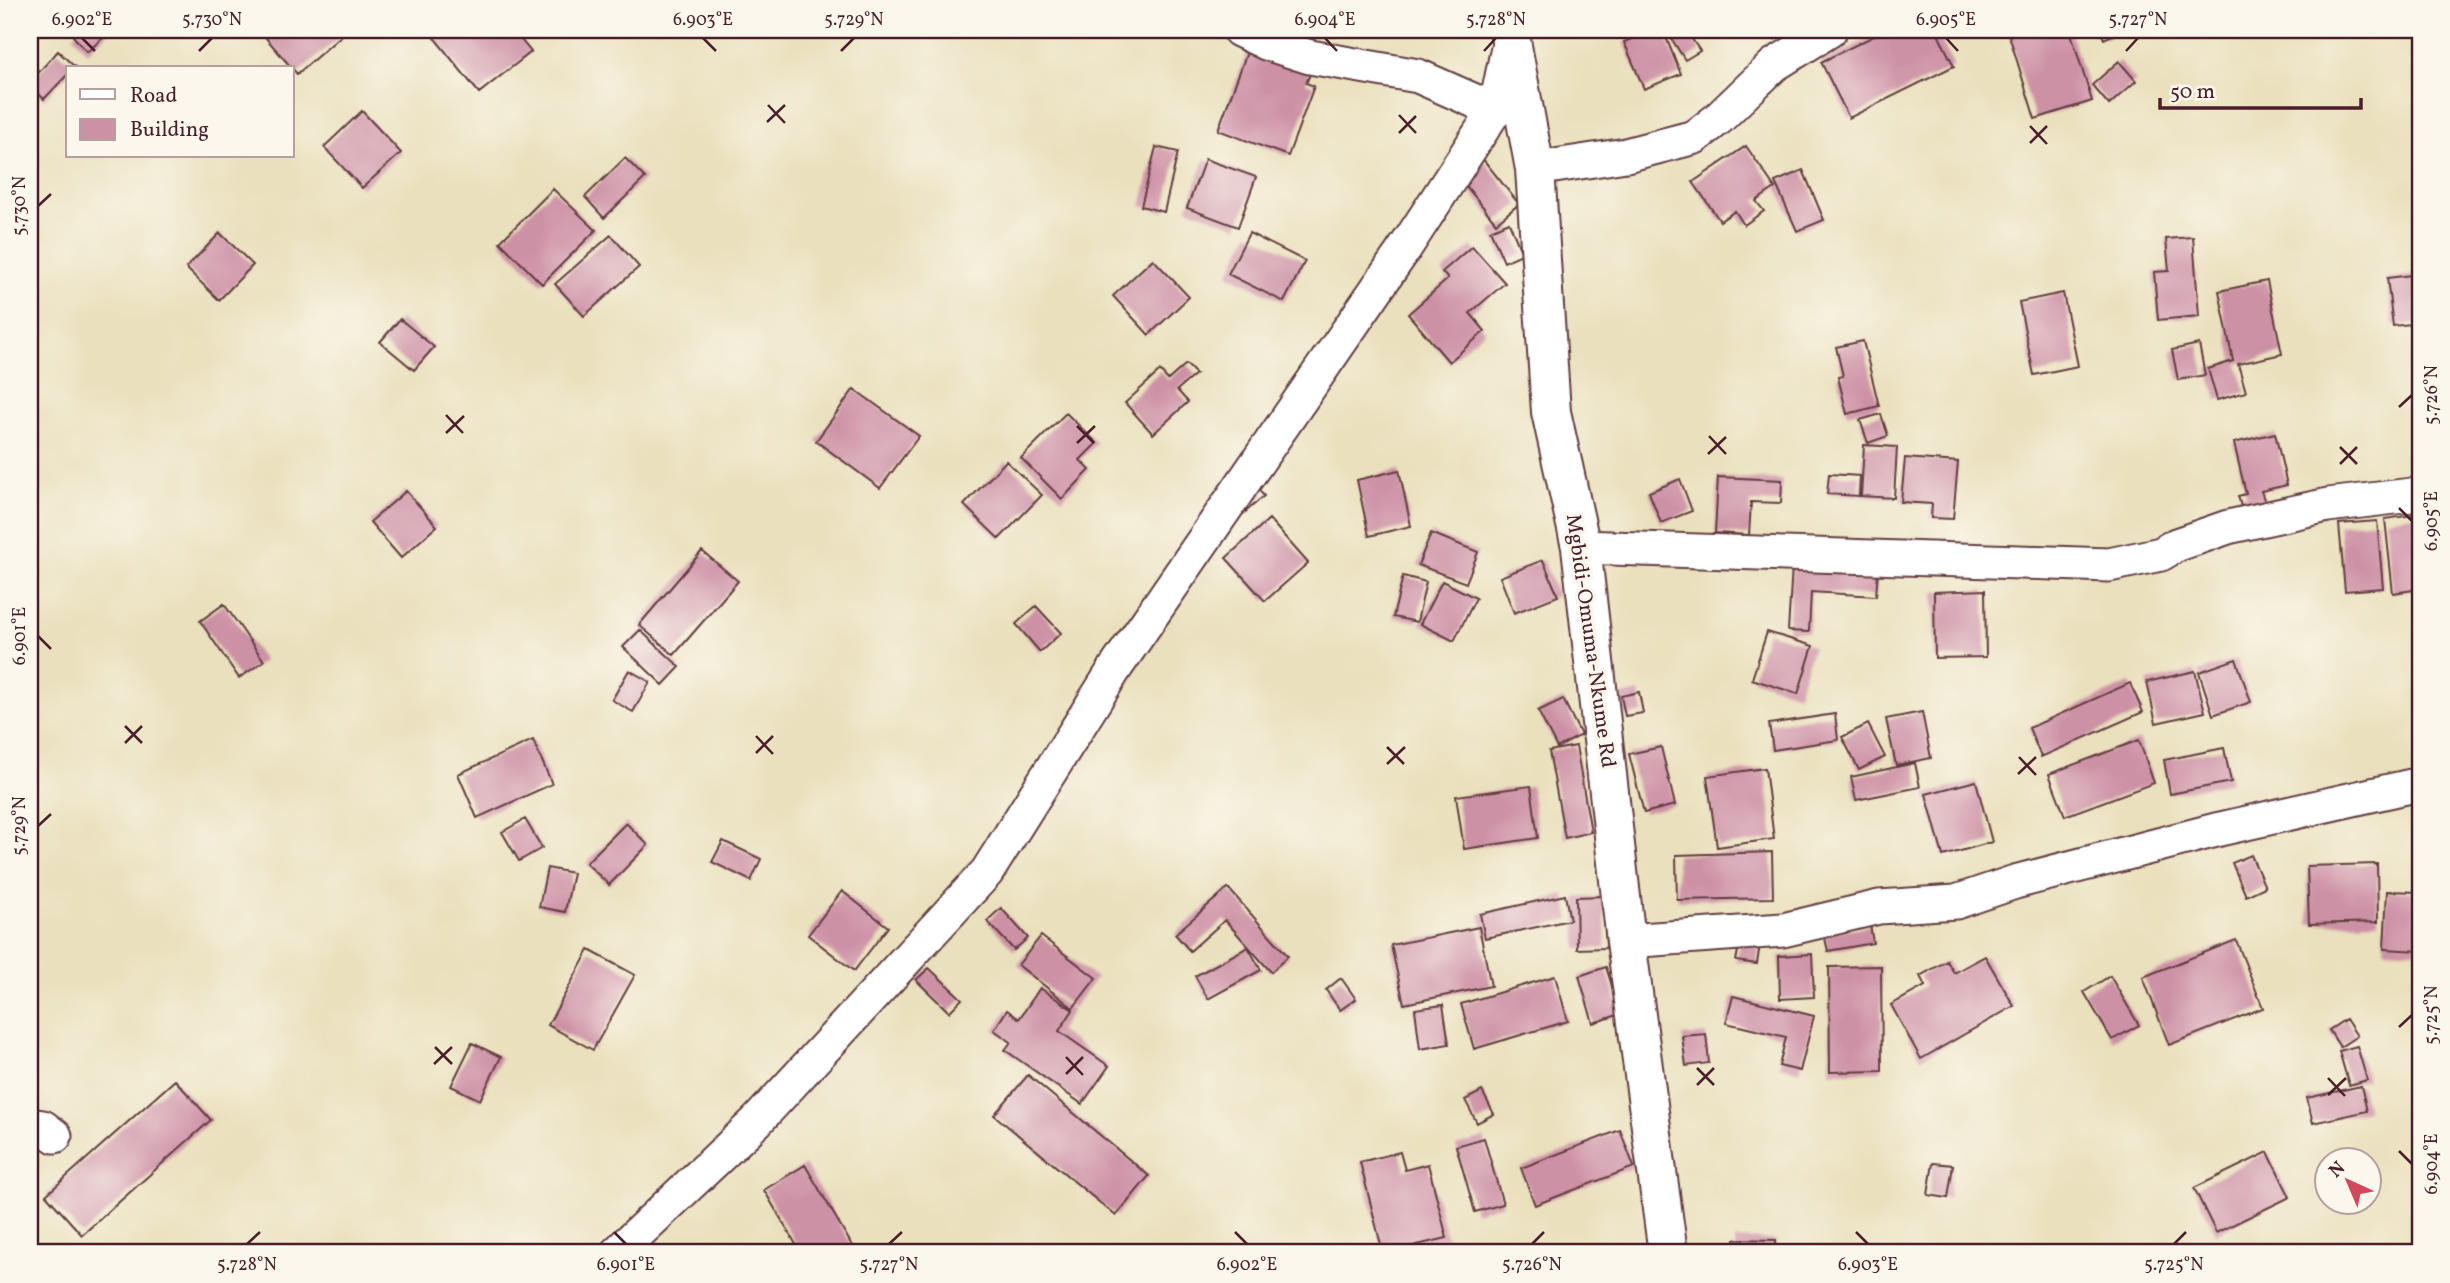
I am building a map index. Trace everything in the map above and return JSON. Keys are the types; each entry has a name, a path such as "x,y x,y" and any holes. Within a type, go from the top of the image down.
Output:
{"street":[{"path":"1239,30 1266,43 1310,57 1418,76 1495,110"},
{"path":"1535,169 1626,155 1695,137 1718,119 1774,65 1830,30"},
{"path":"617,1253 757,1121 987,872 1114,670 1405,248 1495,110 1509,34"},
{"name":"Mgbidi-Omuma-Nkume Rd","path":"1509,34 1535,169 1551,412 1581,547 1626,941 1668,1253"},
{"path":"1581,547 2109,565 2161,554 2176,545 2228,527 2328,505 2420,494"},
{"path":"1626,941 1783,930 1879,907 1956,902 2015,882 2220,829 2365,794 2420,784"}],"building":[{"path":"80,30 112,30 87,52 73,36"},
{"path":"275,30 348,30 297,74 294,66 290,66 266,38"},
{"path":"428,30 513,30 531,52 479,93"},
{"path":"1653,30 1663,30 1681,74 1644,89 1624,42"},
{"path":"1686,30 1700,51 1685,60 1671,38"},
{"path":"1767,30 1785,30 1775,39"},
{"path":"1886,30 1936,30 1954,66 1849,118 1821,62"},
{"path":"2027,30 2070,30 2092,101 2035,119 2009,35"},
{"path":"2100,30 2123,30 2104,39"},
{"path":"1249,47 1312,70 1306,83 1314,86 1288,156 1218,130"},
{"path":"58,51 74,66 66,66 66,76 44,99 30,82"},
{"path":"2119,61 2136,81 2109,105 2092,85"},
{"path":"362,111 401,153 362,188 324,147"},
{"path":"1746,146 1775,188 1756,201 1764,211 1744,225 1735,211 1720,221 1693,182"},
{"path":"1156,147 1178,152 1164,212 1141,206"},
{"path":"1474,148 1519,204 1496,223 1450,166"},
{"path":"625,158 645,178 604,218 585,197"},
{"path":"1205,159 1256,177 1238,227 1187,208"},
{"path":"1803,170 1824,220 1797,231 1775,182"},
{"path":"553,189 596,230 542,284 500,242"},
{"path":"1509,222 1522,254 1504,262 1490,230"},
{"path":"220,233 253,265 219,300 186,268"},
{"path":"1249,233 1305,261 1284,302 1228,274"},
{"path":"611,235 639,267 584,316 555,284"},
{"path":"2193,237 2199,316 2158,320 2154,272 2169,271 2166,239"},
{"path":"1472,246 1505,283 1470,313 1485,331 1449,362 1408,314 1448,279 1442,272"},
{"path":"1153,259 1189,297 1149,335 1113,296"},
{"path":"2420,274 2420,323 2393,326 2387,278"},
{"path":"2267,281 2282,354 2238,364 2246,392 2217,400 2208,369 2233,361 2219,291"},
{"path":"2063,293 2078,366 2034,375 2019,302"},
{"path":"400,319 434,347 414,370 380,342"},
{"path":"1863,341 1879,406 1847,414 1838,377 1843,376 1836,347"},
{"path":"2199,344 2205,375 2178,380 2172,350"},
{"path":"1186,364 1196,374 1177,390 1188,402 1153,434 1125,403 1160,371 1168,380"},
{"path":"854,389 919,436 880,488 816,441"},
{"path":"1066,413 1097,443 1080,460 1090,470 1062,499 1021,458"},
{"path":"1881,414 1888,436 1868,443 1860,420"},
{"path":"2275,433 2287,485 2261,491 2266,505 2243,513 2238,496 2246,494 2234,443"},
{"path":"1864,445 1897,447 1894,498 1861,496"},
{"path":"1905,458 1958,462 1953,519 1931,518 1932,504 1901,502"},
{"path":"1006,461 1042,495 999,539 964,505"},
{"path":"1399,470 1411,526 1369,536 1357,480"},
{"path":"1829,474 1860,476 1859,496 1827,494"},
{"path":"1718,477 1782,480 1781,503 1751,502 1749,535 1715,533"},
{"path":"1249,479 1264,496 1243,514 1228,498"},
{"path":"1680,479 1692,511 1661,523 1649,492"},
{"path":"406,491 437,526 401,558 370,522"},
{"path":"2420,514 2420,589 2393,593 2385,519"},
{"path":"1269,519 1308,563 1265,601 1226,558"},
{"path":"2377,521 2383,588 2345,591 2339,524"},
{"path":"1431,533 1478,552 1466,583 1418,565"},
{"path":"702,551 738,581 674,655 639,625"},
{"path":"1543,560 1558,596 1514,613 1500,577"},
{"path":"1792,566 1878,570 1876,596 1811,592 1809,632 1788,631"},
{"path":"1403,576 1426,582 1417,622 1393,617"},
{"path":"1442,581 1476,598 1454,641 1420,624"},
{"path":"1985,590 1986,657 1935,658 1934,592"},
{"path":"224,604 264,661 239,678 200,621"},
{"path":"1036,606 1061,633 1040,652 1016,624"},
{"path":"640,630 680,667 663,685 623,647"},
{"path":"1767,632 1813,646 1798,694 1752,679"},
{"path":"2236,659 2251,702 2213,715 2199,672"},
{"path":"629,670 650,682 633,712 612,700"},
{"path":"2195,671 2205,712 2156,723 2147,682"},
{"path":"2130,683 2143,712 2041,757 2029,728"},
{"path":"1639,692 1643,713 1625,716 1621,696"},
{"path":"1563,699 1581,735 1557,748 1538,711"},
{"path":"1922,712 1931,758 1896,765 1886,719"},
{"path":"1835,714 1838,740 1773,750 1769,724"},
{"path":"1868,724 1885,757 1859,770 1842,737"},
{"path":"533,740 552,784 477,818 458,774"},
{"path":"2139,740 2154,783 2065,816 2049,774"},
{"path":"1576,746 1591,832 1565,838 1549,751"},
{"path":"1661,747 1675,805 1644,813 1629,754"},
{"path":"2224,748 2231,782 2170,794 2164,760"},
{"path":"1915,763 1920,787 1856,800 1851,777"},
{"path":"1765,768 1774,839 1717,847 1707,776"},
{"path":"1976,781 1992,842 1943,856 1926,794"},
{"path":"1531,786 1538,838 1464,849 1456,796"},
{"path":"525,819 542,848 519,861 502,832"},
{"path":"626,823 648,845 609,885 586,863"},
{"path":"723,841 761,859 751,881 712,862"},
{"path":"1772,852 1773,898 1677,900 1676,855"},
{"path":"2251,855 2265,887 2246,896 2232,863"},
{"path":"2377,864 2378,922 2309,924 2307,866"},
{"path":"547,868 573,873 565,912 539,907"},
{"path":"1228,888 1288,956 1271,972 1225,920 1190,951 1175,934"},
{"path":"842,891 888,927 854,971 808,935"},
{"path":"2387,891 2420,892 2420,951 2384,949"},
{"path":"1565,895 1570,920 1485,938 1480,914"},
{"path":"1604,896 1606,948 1577,949 1576,897"},
{"path":"1001,908 1028,938 1014,950 987,921"},
{"path":"1870,925 1873,943 1828,951 1824,934"},
{"path":"1479,927 1491,986 1404,1004 1391,945"},
{"path":"1041,936 1096,978 1073,1008 1018,965"},
{"path":"2236,940 2263,1008 2169,1045 2143,977"},
{"path":"1740,941 1760,944 1757,964 1736,961"},
{"path":"1248,947 1261,970 1208,999 1195,976"},
{"path":"589,950 635,975 593,1050 548,1025"},
{"path":"1812,954 1814,997 1780,999 1779,956"},
{"path":"1985,956 2014,1006 1921,1059 1891,1005 1925,986 1920,976 1947,961 1954,973"},
{"path":"1881,966 1882,1071 1830,1072 1829,967"},
{"path":"1606,967 1621,1014 1593,1023 1579,976"},
{"path":"929,968 962,999 949,1012 916,980"},
{"path":"1555,976 1568,1021 1474,1049 1461,1004"},
{"path":"2110,976 2139,1025 2112,1040 2084,992"},
{"path":"1341,978 1356,999 1340,1010 1326,990"},
{"path":"1040,988 1073,1010 1059,1031 1109,1066 1082,1104 1005,1050 1011,1042 994,1030 1007,1010 1019,1019"},
{"path":"1733,996 1814,1016 1800,1071 1779,1066 1786,1037 1726,1023"},
{"path":"1443,1005 1449,1044 1420,1049 1415,1009"},
{"path":"2346,1019 2357,1036 2340,1047 2329,1030"},
{"path":"1706,1034 1709,1063 1686,1066 1682,1036"},
{"path":"472,1043 501,1057 480,1100 451,1086"},
{"path":"2357,1046 2367,1080 2349,1085 2339,1051"},
{"path":"1028,1075 1149,1176 1116,1216 994,1115"},
{"path":"175,1080 211,1120 82,1235 46,1195"},
{"path":"2361,1086 2367,1111 2313,1123 2307,1098"},
{"path":"1482,1091 1494,1114 1477,1123 1465,1100"},
{"path":"1620,1130 1634,1167 1535,1205 1521,1168"},
{"path":"1484,1138 1503,1204 1475,1212 1456,1146"},
{"path":"1400,1152 1405,1170 1428,1164 1447,1238 1383,1253 1360,1162"},
{"path":"2268,1152 2290,1197 2216,1233 2194,1188"},
{"path":"1933,1163 1953,1165 1948,1198 1928,1195"},
{"path":"805,1165 853,1247 843,1253 801,1253 764,1190"},
{"path":"1735,1239 1776,1240 1776,1253 1735,1253"}]}
